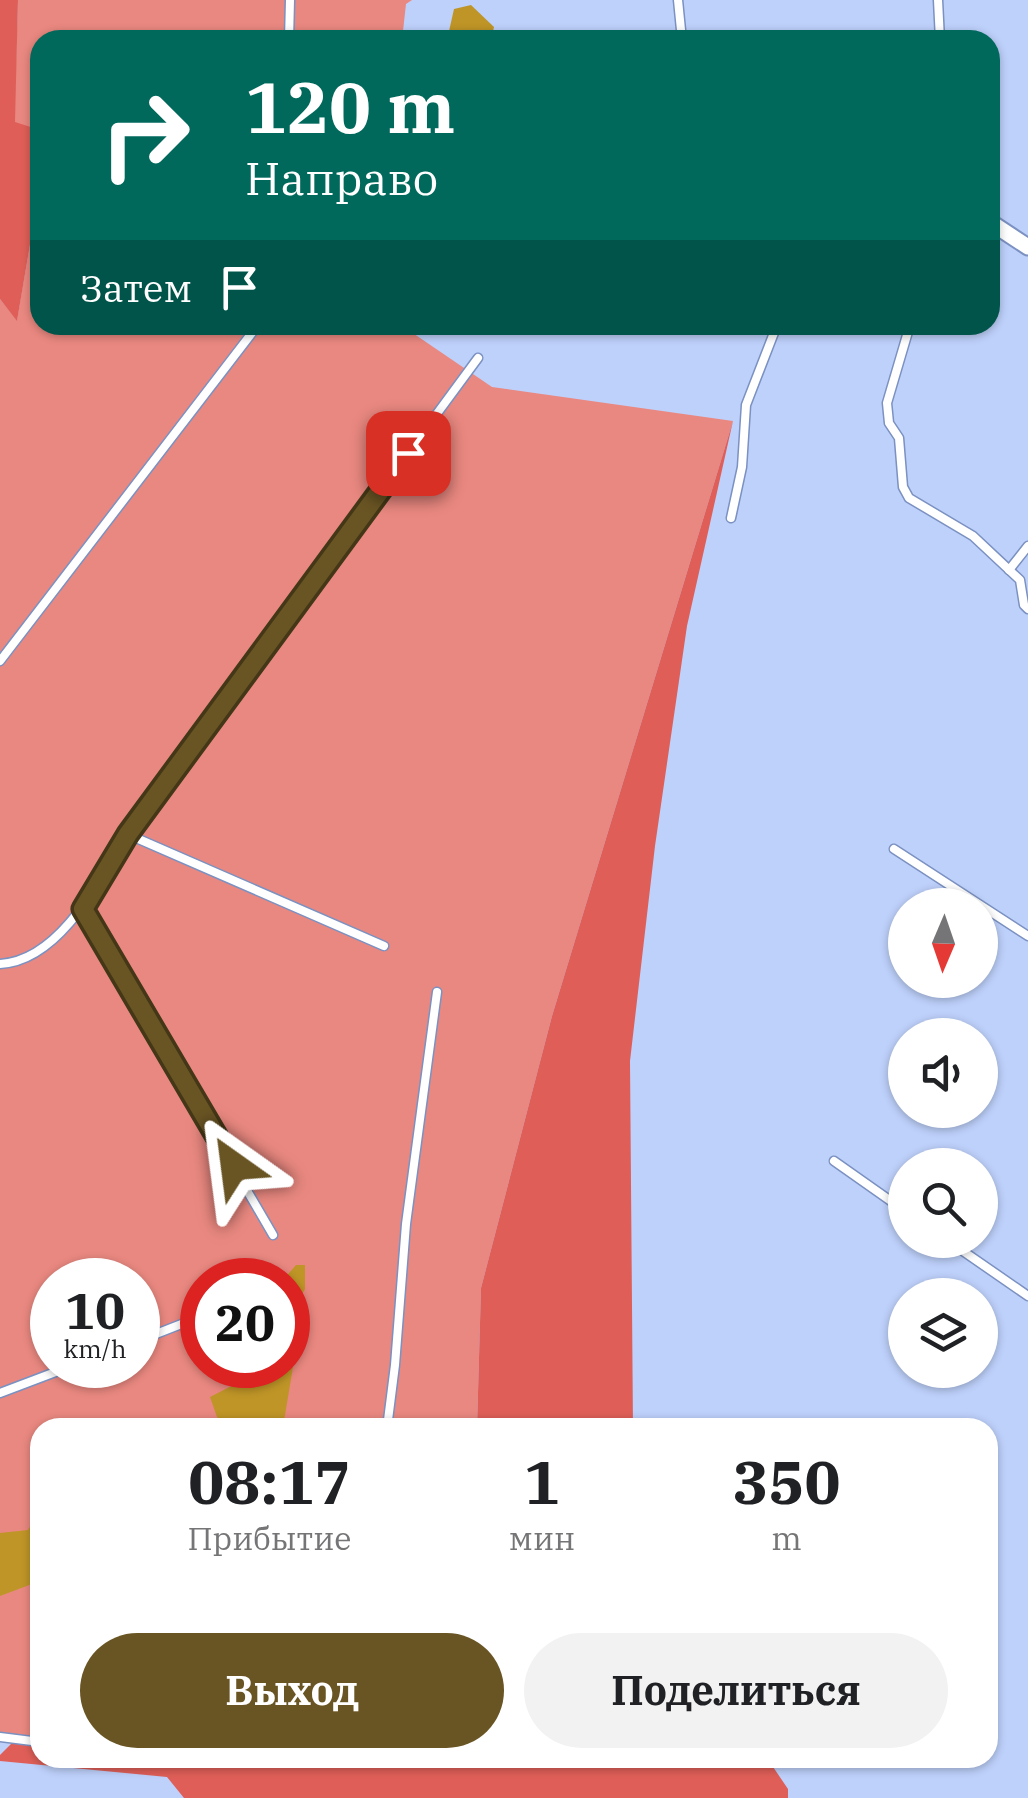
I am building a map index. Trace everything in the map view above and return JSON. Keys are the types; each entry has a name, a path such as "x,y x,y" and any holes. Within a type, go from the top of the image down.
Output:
{"street":[{"path":"1000,229 1028,247"}],"lane":[{"path":"288,30 290,0"},
{"path":"678,0 681,30"},
{"path":"938,0 940,30"},
{"path":"0,661 250,335"},
{"path":"731,518 742,467 746,405 773,335"},
{"path":"907,335 887,403 889,423 899,438 903,487 908,498 973,536 1020,580 1024,605 1028,608"},
{"path":"0,964 20,963 83,909 128,834 478,358"},
{"path":"1009,570 1028,546"},
{"path":"128,834 384,946"},
{"path":"894,849 1028,936"},
{"path":"83,909 272,1234"},
{"path":"387,1418 406,1224 436,992"},
{"path":"834,1161 888,1199"},
{"path":"973,1258 1028,1296"},
{"path":"0,1393 30,1382"},
{"path":"0,1737 30,1741"}],"shaded area":[{"path":"0,0 18,0 15,122 30,127 30,245 17,321 0,299"},
{"path":"18,0 412,0 406,4 403,30 30,30 30,127 14,123"},
{"path":"471,5 493,30 449,30 454,9"},
{"path":"30,244 30,335 416,335 492,387 733,421 552,1016 481,1288 477,1418 30,1418 30,1739 0,1735 0,299 17,320"},
{"path":"733,421 687,626 655,846 630,1061 633,1418 477,1418 481,1288 552,1016"},
{"path":"228,1388 290,1388 284,1418 218,1418 210,1397"},
{"path":"30,1526 30,1585 0,1596 0,1533"},
{"path":"16,1739 30,1740 30,1764 0,1761 0,1755"},
{"path":"73,1768 774,1768 788,1789 788,1798 184,1798 167,1777"}],"route":[{"path":"234,1166 83,909 128,834 408,453"}]}
